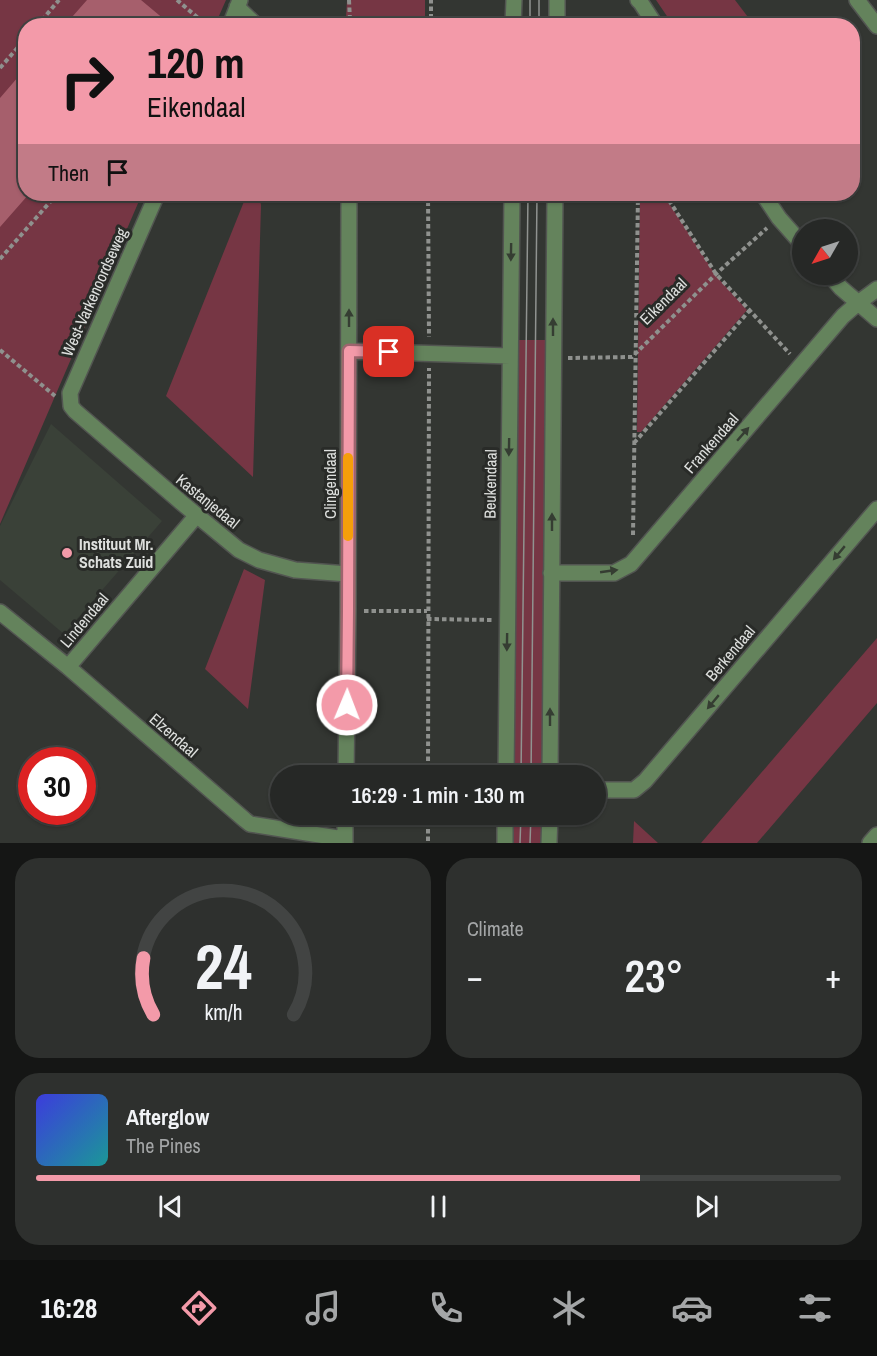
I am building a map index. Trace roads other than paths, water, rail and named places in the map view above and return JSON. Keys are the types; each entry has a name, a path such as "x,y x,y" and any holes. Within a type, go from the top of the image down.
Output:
{"street":[{"path":"513,18 514,0"},
{"path":"557,0 557,18"},
{"path":"638,0 651,18"},
{"path":"233,18 239,3"},
{"path":"239,3 251,18"},
{"path":"866,4 877,26"},
{"name":"West-Varkenoordseweg","path":"70,406 70,393 154,201"},
{"name":"Clingendaal","path":"346,765 349,201"},
{"name":"Beukendaal","path":"506,765 512,201"},
{"path":"550,765 555,201"},
{"path":"768,201 792,233"},
{"path":"838,285 877,319"},
{"name":"Frankendaal","path":"551,573 614,573 631,564 843,316 877,289"},
{"path":"349,351 510,356"},
{"name":"Kastanjedaal","path":"70,406 239,550 259,560 295,570 348,574"},
{"name":"Berkendaal","path":"606,790 634,790 645,781 877,509"},
{"name":"Lindendaal","path":"68,667 196,515"},
{"name":"Elzendaal","path":"0,612 68,667 250,824 345,841"},
{"path":"345,825 345,841"},
{"path":"505,825 505,843"},
{"path":"549,825 549,843"},
{"path":"870,843 877,835"}],"tram line":[{"path":"530,0 530,18"},
{"path":"539,0 539,18"},
{"path":"521,765 528,201"},
{"path":"531,765 537,201"},
{"path":"520,843 521,825"},
{"path":"530,843 531,825"}],"place":[{"name":"Instituut Mr. Schats Zuid","path":"67,553"}]}
